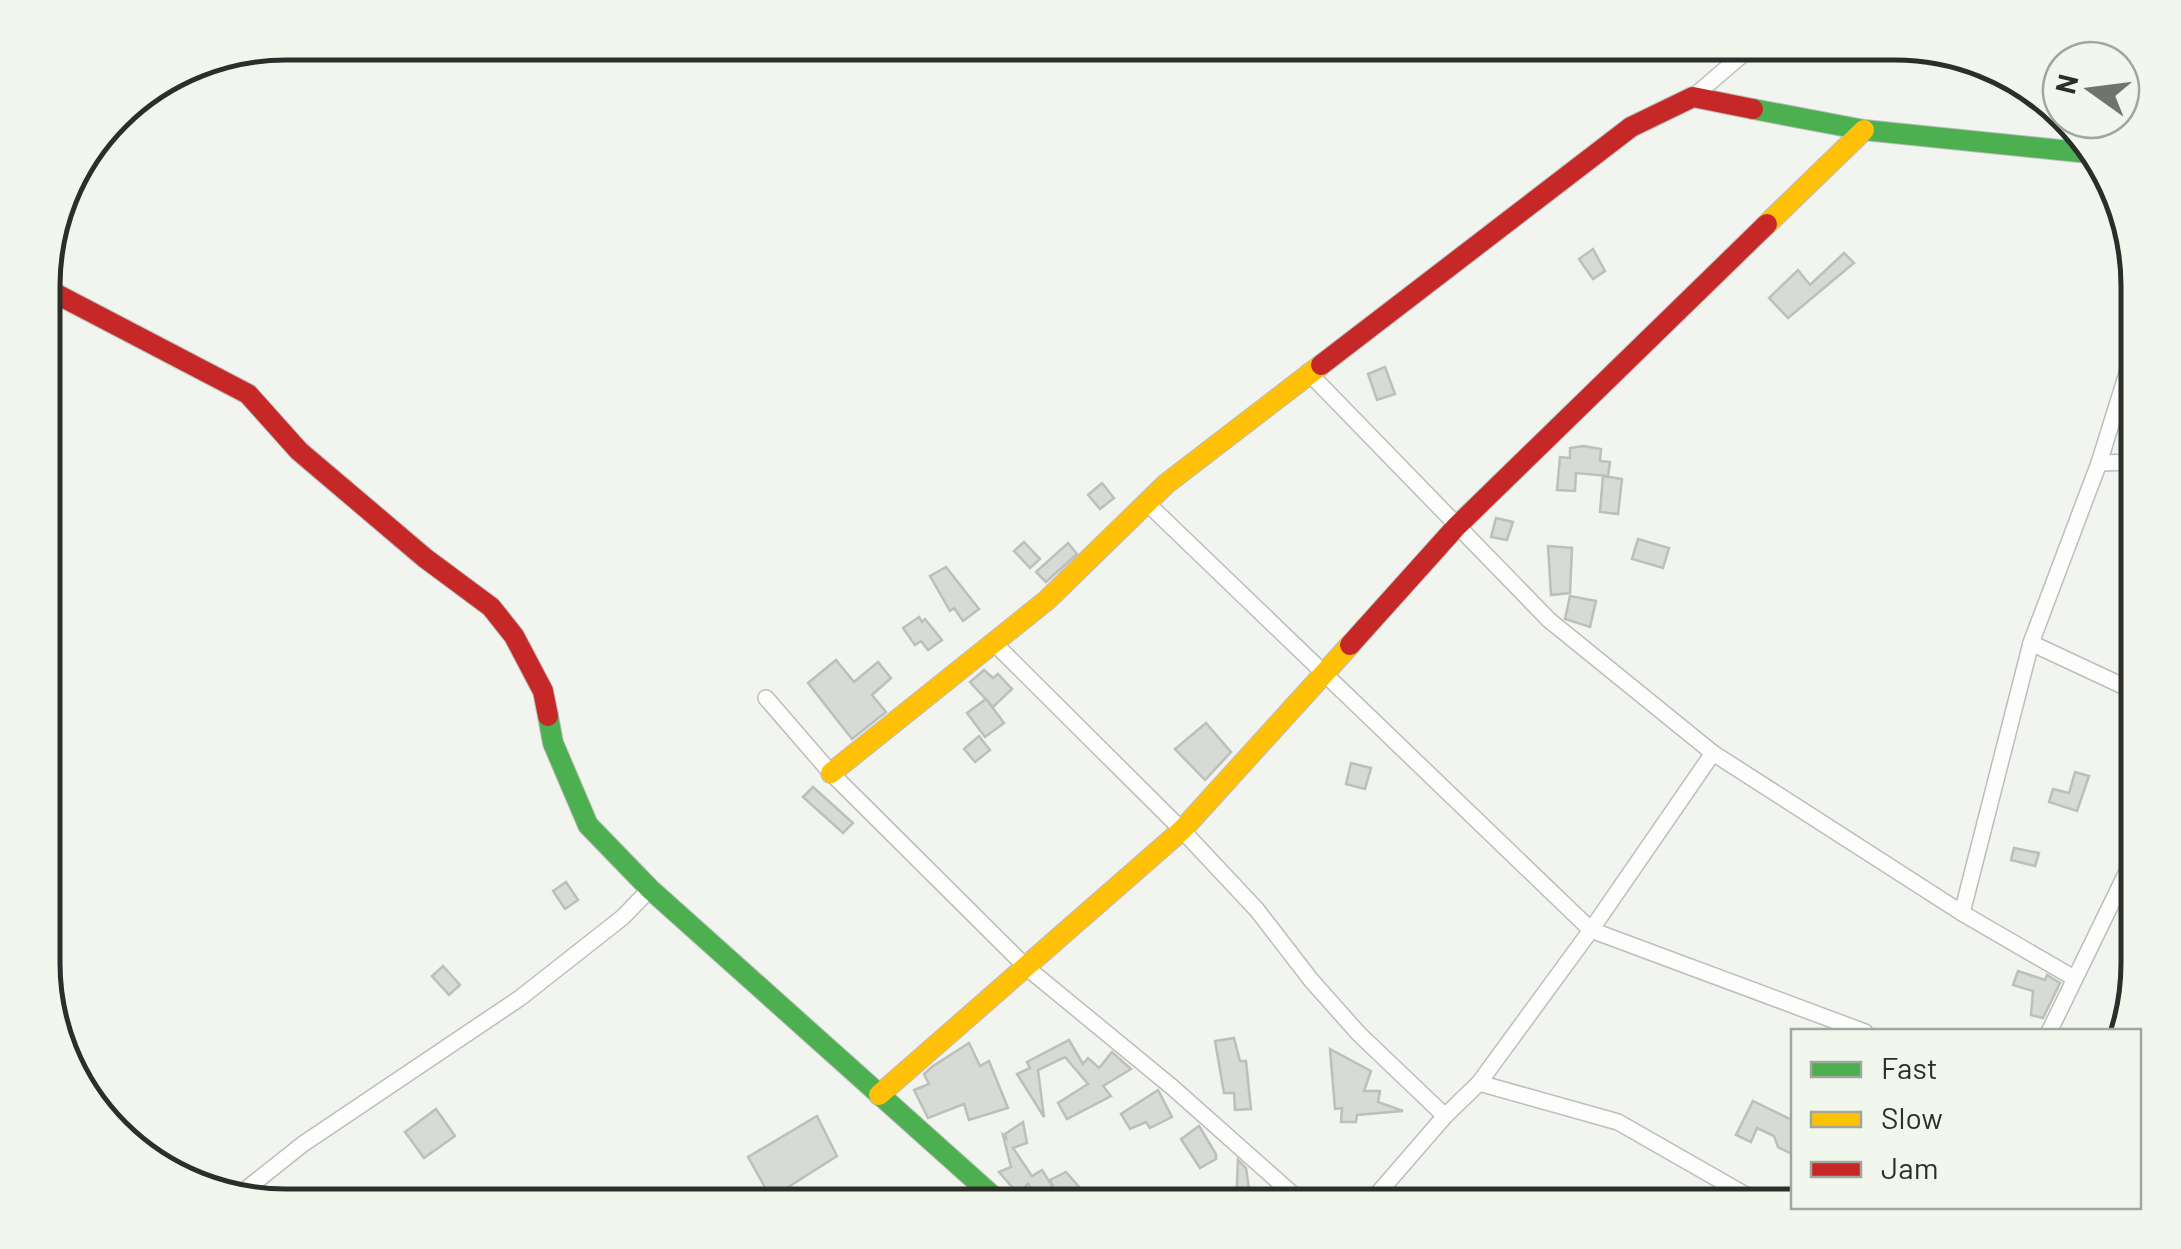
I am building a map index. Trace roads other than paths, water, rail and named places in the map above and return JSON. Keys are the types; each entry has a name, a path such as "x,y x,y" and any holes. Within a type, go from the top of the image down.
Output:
{"street":[{"path":"831,773 995,644 1120,534 1166,484 1308,372 1630,127 1692,98 1735,60"},
{"path":"1692,98 1864,130 2077,152"},
{"path":"879,1096 1182,830 1456,527 1864,130"},
{"path":"60,296 248,394 299,452 425,558 491,607 514,636 543,690 553,743 588,825 650,889 985,1189"},
{"path":"1308,372 1549,620 1713,754 1962,913 2074,978"},
{"path":"1962,913 2031,644 2099,463 2121,392"},
{"path":"2099,463 2121,462"},
{"path":"1148,504 1591,930 1857,1029"},
{"path":"995,644 1182,830 1256,910 1359,1034 1446,1116"},
{"path":"2031,644 2121,685"},
{"path":"766,698 831,773 1026,966 1287,1189"},
{"path":"1383,1189 1479,1083 1713,754"},
{"path":"2050,1029 2121,883"},
{"path":"250,1186 303,1144 520,998 623,917 650,889"},
{"path":"1479,1083 1618,1122 1735,1189"}]}
